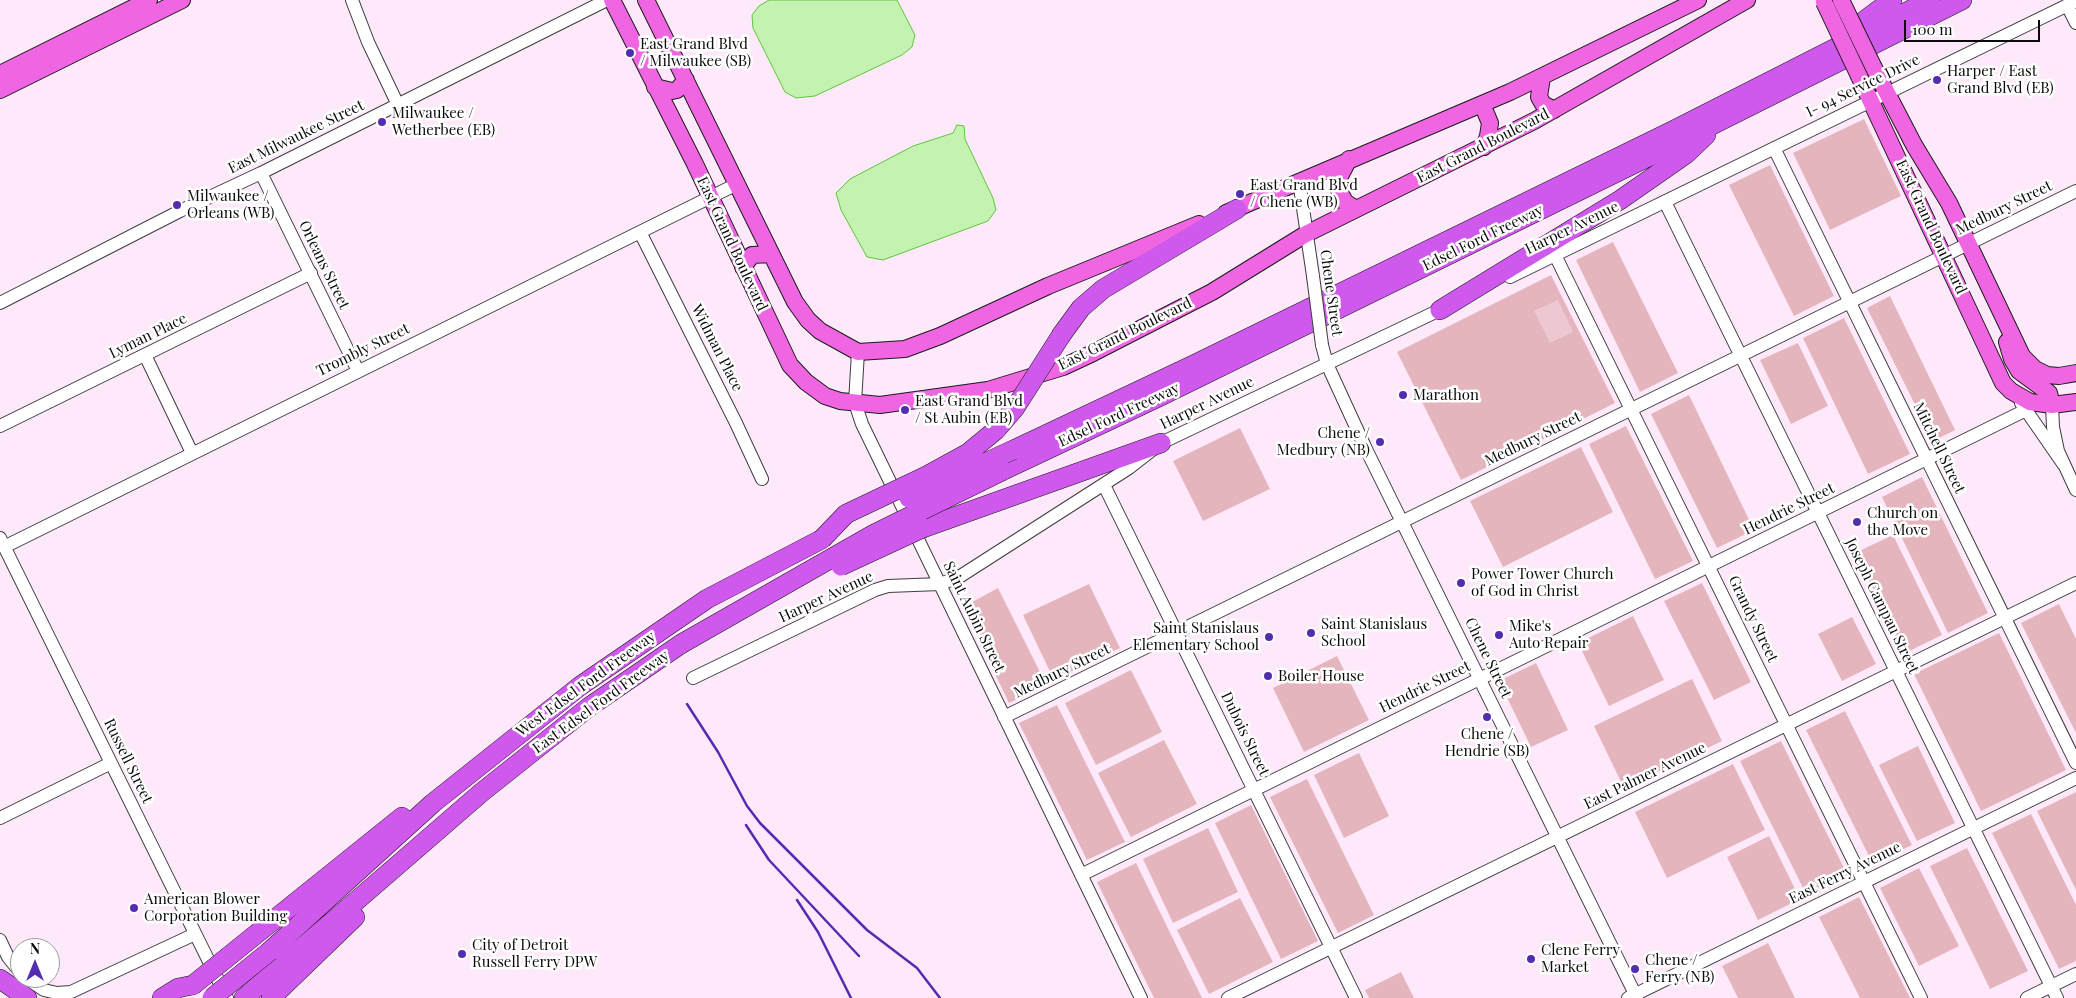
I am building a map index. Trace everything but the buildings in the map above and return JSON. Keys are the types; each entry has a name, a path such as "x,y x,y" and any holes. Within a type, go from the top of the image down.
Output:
{"highway":[{"path":"1820,54 1892,0"},
{"name":"Edsel Ford Freeway","path":"1014,450 1229,348 1663,135 1930,0"},
{"name":"Edsel Ford Freeway","path":"1002,471 1167,393 1723,120 1962,0"},
{"path":"1440,310 1620,200 1686,154 1723,120"},
{"path":"822,538 846,514 926,476 968,453 996,430 1015,408 1062,334 1081,308 1103,289 1237,209"},
{"path":"680,644 923,528 1162,443"},
{"name":"West Edsel Ford Freeway","path":"212,998 270,951 466,776 580,686 657,632 707,599 822,538 1014,450"},
{"name":"East Edsel Ford Freeway","path":"285,973 349,922 427,853 440,839 456,815 589,707 680,644 874,534 1002,471"},
{"path":"178,998 396,821 409,812 433,804"},
{"path":"244,998 285,973"},
{"path":"271,998 285,973"},
{"path":"0,979 27,998"},
{"path":"162,998 178,988 193,986"}],"main road":[{"path":"3,81 149,0"},
{"path":"3,81 182,0"},
{"name":"East Grand Boulevard","path":"612,0 710,197 790,365 806,382 825,396 840,401 880,405 988,390 1063,367 1212,292 1306,234 1484,147 1554,110 1747,0"},
{"name":"East Grand Boulevard","path":"646,0 795,302 808,320 833,339 858,352"},
{"path":"858,352 905,349 940,336 1048,286 1237,209 1349,159 1482,104 1542,77 1698,0"},
{"name":"East Grand Boulevard","path":"1841,0 1886,93 1969,243 1995,304 2027,363 2047,375 2060,376 2076,373"},
{"name":"East Grand Boulevard","path":"1823,1 1945,255 1996,372 2011,391 2030,402 2052,405 2076,402"},
{"path":"1542,77 1538,97 1543,104 1554,110"},
{"path":"655,87 672,91 682,86 686,80"},
{"path":"1482,104 1490,123 1484,147"},
{"path":"1349,159 1340,176 1338,188 1344,202 1356,209"},
{"path":"743,267 752,255 771,254"},
{"path":"1995,304 2014,364 2026,378 2049,393 2052,405"}],"street":[{"path":"352,0 368,42 398,105"},
{"name":"East Milwaukee Street","path":"0,303 180,211 261,174 607,0"},
{"path":"2072,3 2076,23"},
{"name":"I- 94 Service Drive","path":"1665,202 2072,3"},
{"name":"Mitchell Street","path":"1774,148 2076,763"},
{"name":"Orleans Street","path":"261,174 358,371"},
{"name":"Chene Street","path":"1299,181 1322,345 1327,364 1558,836 1633,997"},
{"name":"Trombly Street","path":"2,542 192,453 737,184"},
{"name":"Medbury Street","path":"1004,717 2076,191"},
{"name":"Harper Avenue","path":"693,678 875,590 888,586 940,584 959,577 1104,485 1152,453 1162,443 1665,202"},
{"name":"Joseph Campau Street","path":"1665,202 2054,992"},
{"name":"Widman Place","path":"640,232 762,479"},
{"name":"Grandy Street","path":"1555,254 1921,998"},
{"name":"Lyman Place","path":"0,426 311,273"},
{"name":"Saint Aubin Street","path":"858,352 856,403 862,424 1141,998"},
{"path":"145,356 192,453"},
{"path":"2011,391 2064,465"},
{"path":"2052,405 2054,438 2076,490"},
{"name":"Hendrie Street","path":"1081,875 2026,410"},
{"name":"Dubois Street","path":"1104,485 1356,998"},
{"name":"Russell Street","path":"2,542 227,998"},
{"name":"East Palmer Avenue","path":"1228,998 2076,583"},
{"path":"0,818 110,763"},
{"name":"East Ferry Avenue","path":"1633,997 2076,778"},
{"path":"41,988 56,993 71,992 195,934"},
{"path":"0,940 10,959"},
{"path":"2027,998 2054,992 2076,974"}],"shaded area":[{"path":"769,0 897,0 915,35 912,47 902,55 815,96 796,98 785,92 753,28 752,15 759,6"},
{"path":"1864,119 1901,196 1830,230 1793,153"},
{"path":"957,125 964,126 965,139 993,198 996,210 988,221 883,260 867,257 841,210 836,193 850,179 913,146 953,133"},
{"path":"1770,165 1834,296 1794,316 1729,185"},
{"path":"1613,242 1678,373 1640,392 1576,260"},
{"path":"1551,275 1615,403 1461,480 1397,352"},
{"path":"1890,296 1955,430 1933,441 1867,308"},
{"path":"1558,300 1573,332 1550,343 1534,311"},
{"path":"1844,318 1910,454 1868,474 1803,338"},
{"path":"1798,343 1828,406 1791,424 1760,360"},
{"path":"1689,395 1754,530 1717,548 1651,414"},
{"path":"1626,426 1693,561 1655,579 1589,444"},
{"path":"1240,428 1270,489 1203,521 1173,461"},
{"path":"1581,447 1613,512 1503,567 1470,501"},
{"path":"1922,477 1988,613 1948,633 1882,497"},
{"path":"1893,535 1942,635 1905,653 1855,553"},
{"path":"1702,583 1751,682 1714,700 1664,601"},
{"path":"1089,584 1120,648 1054,680 1023,615"},
{"path":"998,588 1047,686 1009,703 963,607"},
{"path":"2059,604 2076,639 2076,733 2021,623"},
{"path":"1633,616 1664,680 1609,706 1578,643"},
{"path":"1852,617 1876,664 1842,681 1818,634"},
{"path":"1999,633 2066,770 1981,811 1914,674"},
{"path":"1337,656 1369,720 1304,752 1273,688"},
{"path":"1536,663 1568,730 1531,747 1499,681"},
{"path":"1131,670 1162,732 1096,765 1065,703"},
{"path":"1692,679 1722,741 1624,788 1594,726"},
{"path":"1057,705 1125,842 1087,860 1019,723"},
{"path":"1845,711 1912,845 1873,864 1806,730"},
{"path":"1164,740 1197,804 1131,837 1098,773"},
{"path":"1781,741 1849,878 1808,898 1740,761"},
{"path":"1918,746 1955,823 1917,841 1879,765"},
{"path":"1359,753 1389,816 1344,838 1314,775"},
{"path":"1733,764 1765,830 1667,878 1635,812"},
{"path":"1307,779 1374,915 1338,933 1270,797"},
{"path":"2076,792 2076,890 2037,811"},
{"path":"1251,805 1318,941 1281,959 1215,823"},
{"path":"2031,814 2076,905 2076,961 2059,969 1992,833"},
{"path":"1208,828 1238,892 1173,923 1143,859"},
{"path":"1769,836 1800,899 1758,920 1727,857"},
{"path":"1967,848 2028,971 1990,989 1930,866"},
{"path":"1136,863 1202,998 1154,998 1097,882"},
{"path":"1919,868 1959,946 1919,966 1880,888"},
{"path":"1859,897 1910,998 1860,998 1819,917"},
{"path":"1240,898 1273,962 1209,994 1177,930"},
{"path":"1768,943 1795,998 1738,998 1722,966"},
{"path":"1401,972 1414,998 1369,998 1365,990"}],"railway":[{"path":"687,704 718,752 747,806 760,823 867,930 917,968 940,998"},
{"path":"746,825 769,860 859,956"},
{"path":"797,900 818,932 851,998"}],"place":[{"name":"East Grand Blvd / Milwaukee (SB)","path":"630,53"},
{"name":"Harper / East Grand Blvd (EB)","path":"1937,80"},
{"name":"Milwaukee / Wetherbee (EB)","path":"382,122"},
{"name":"East Grand Blvd / Chene (WB)","path":"1240,194"},
{"name":"Milwaukee / Orleans (WB)","path":"177,205"},
{"name":"Marathon","path":"1403,395"},
{"name":"East Grand Blvd / St Aubin (EB)","path":"905,410"},
{"name":"Chene / Medbury (NB)","path":"1380,442"},
{"name":"Church on the Move","path":"1857,522"},
{"name":"Power Tower Church of God in Christ","path":"1461,583"},
{"name":"Saint Stanislaus School","path":"1311,633"},
{"name":"Mike's Auto Repair","path":"1499,635"},
{"name":"Saint Stanislaus Elementary School","path":"1269,637"},
{"name":"Boiler House","path":"1268,676"},
{"name":"Chene / Hendrie (SB)","path":"1487,717"},
{"name":"American Blower Corporation Building","path":"134,908"},
{"name":"City of Detroit Russell Ferry DPW","path":"462,954"},
{"name":"Clene Ferry Market","path":"1531,959"},
{"name":"Chene / Ferry (NB)","path":"1635,969"}]}
